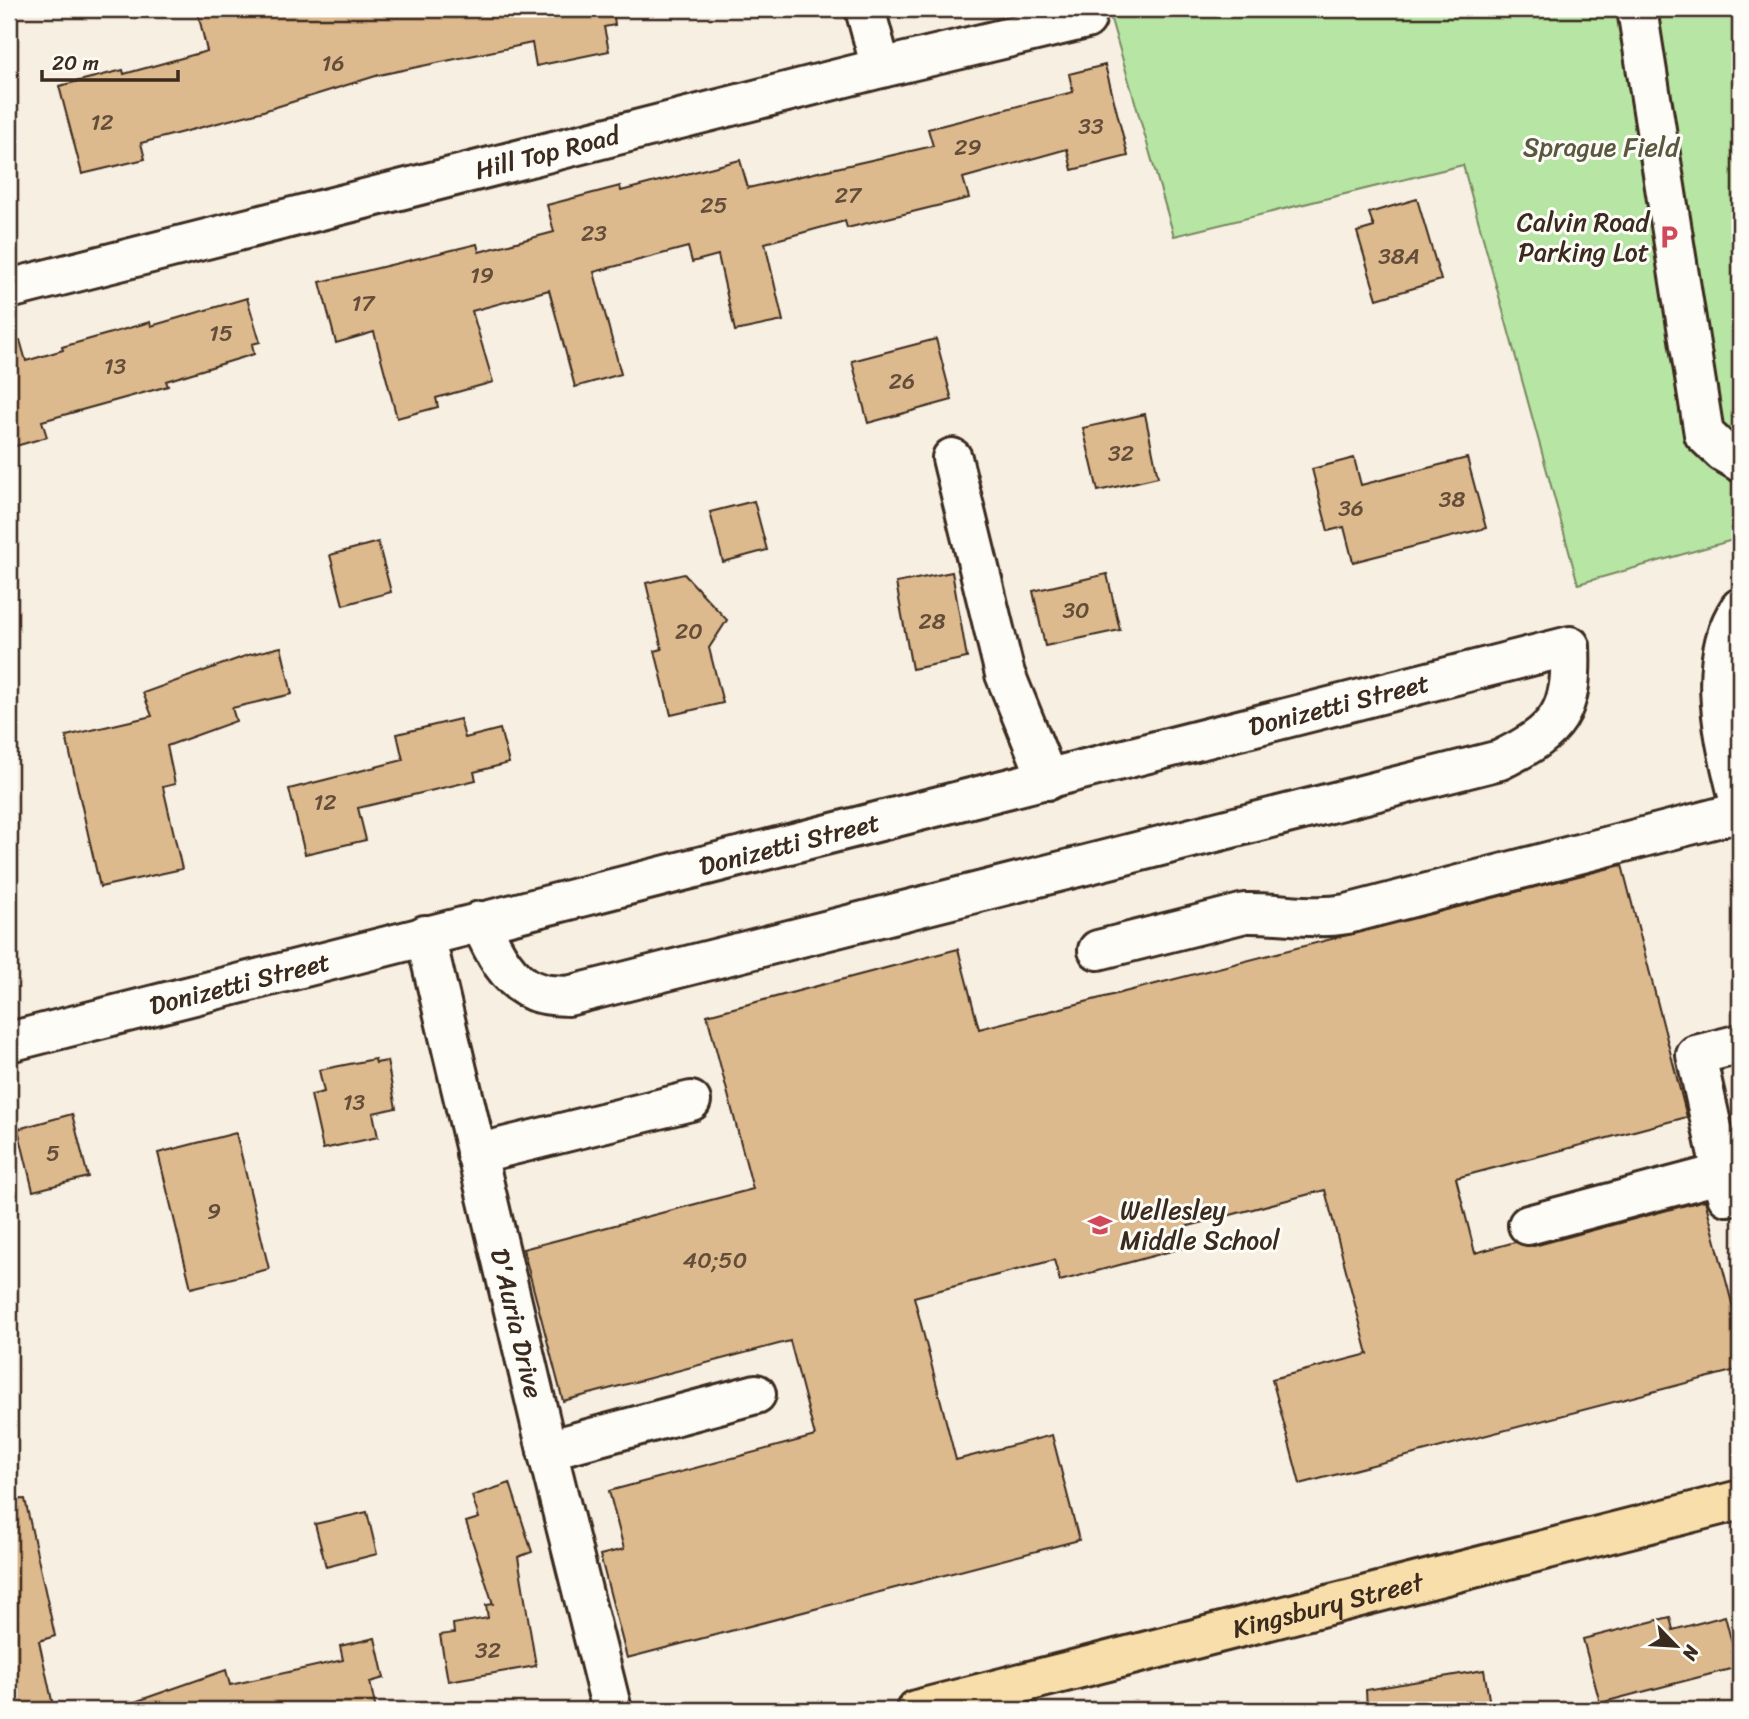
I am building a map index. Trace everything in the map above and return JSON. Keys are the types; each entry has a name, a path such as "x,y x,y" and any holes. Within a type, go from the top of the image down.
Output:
{"main road":[{"name":"Kingsbury Street","path":"916,1710 1740,1500"}],"street":[{"path":"865,9 881,68"},
{"path":"1637,9 1704,434 1723,452 1740,461"},
{"name":"Hill Top Road","path":"9,289 881,68 1086,19"},
{"path":"952,458 1005,674 1048,780"},
{"path":"1740,608 1731,622 1721,661 1724,743 1740,803"},
{"name":"Donizetti Street","path":"9,1042 480,921 1048,780 1570,646 1571,692 1558,717 1536,742 1500,760 596,989 568,996 538,993 512,976 492,949 480,921"},
{"path":"1098,950 1245,913 1268,912 1319,918 1347,914 1740,812"},
{"name":"D'Auria Drive","path":"425,935 547,1450 612,1710"},
{"path":"1528,1225 1731,1183 1696,1055 1740,1044"},
{"path":"476,1154 691,1101"},
{"path":"547,1450 756,1394"}],"green space":[{"name":"Sprague Field","path":"1108,9 1740,9 1740,538 1578,584 1463,165 1174,236"}],"building":[{"path":"197,9 613,9 615,25 604,27 609,51 536,66 532,43 379,75 260,112 141,143 145,159 82,174 59,86 123,70 124,74 207,51"},
{"path":"1105,65 1128,156 1072,170 1067,149 963,178 969,198 847,228 845,221 765,243 783,321 735,331 718,255 692,262 688,247 594,272 621,374 575,387 549,290 472,311 493,382 436,398 438,407 397,418 374,332 336,343 320,282 477,244 479,252 554,232 547,205 620,186 621,191 740,160 748,188 933,146 928,129 1073,92 1069,74"},
{"path":"1417,199 1441,280 1377,299 1357,232 1374,227 1369,213"},
{"path":"247,298 260,342 252,344 254,354 166,381 168,386 42,421 47,437 9,448 9,341 20,340 26,361 63,350 62,347 150,322 151,326"},
{"path":"936,339 952,400 868,423 852,361"},
{"path":"1145,414 1158,477 1098,491 1083,428"},
{"path":"1354,458 1361,485 1467,458 1486,528 1353,562 1344,527 1328,531 1312,469"},
{"path":"754,501 767,550 723,562 710,512"},
{"path":"378,542 391,592 343,605 330,555"},
{"path":"952,572 967,658 912,669 896,583"},
{"path":"684,574 727,620 709,648 723,703 671,715 655,651 662,649 646,583"},
{"path":"1107,574 1120,630 1045,646 1033,591"},
{"path":"281,647 292,694 232,708 236,721 167,746 175,784 163,787 182,869 100,887 66,736 152,716 143,693 248,655"},
{"path":"460,719 465,738 500,729 509,763 474,772 476,780 358,808 366,840 305,854 289,789 403,760 397,734"},
{"path":"1622,865 1687,1117 1456,1178 1475,1253 1515,1242 1534,1246 1705,1200 1740,1334 1740,1369 1300,1484 1272,1379 1368,1354 1325,1190 1185,1227 1190,1246 1060,1281 1054,1260 914,1297 956,1460 1052,1435 1079,1540 627,1658 600,1555 624,1549 609,1491 815,1436 790,1341 563,1401 523,1249 753,1189 707,1015 958,949 979,1029"},
{"path":"375,1059 376,1063 387,1061 396,1108 373,1113 378,1137 323,1149 311,1095 324,1092 319,1070"},
{"path":"72,1114 88,1177 33,1191 18,1129"},
{"path":"236,1133 269,1269 191,1288 158,1153"},
{"path":"510,1483 532,1552 518,1557 536,1666 448,1681 440,1635 454,1633 453,1624 488,1618 486,1605 493,1604 466,1522 479,1518 472,1496"},
{"path":"25,1499 55,1636 39,1641 54,1710 9,1710 9,1500"},
{"path":"367,1512 377,1554 326,1567 315,1524"},
{"path":"1725,1616 1738,1667 1600,1703 1583,1639 1670,1617 1673,1630"},
{"path":"375,1638 384,1678 370,1682 376,1710 127,1710 126,1705 226,1670 230,1685 343,1660 340,1646"},
{"path":"1484,1670 1491,1710 1367,1710 1366,1690"}],"place":[{"name":"Calvin Road Parking Lot","path":"1669,237"},
{"name":"Wellesley Middle School","path":"1100,1225"}]}
